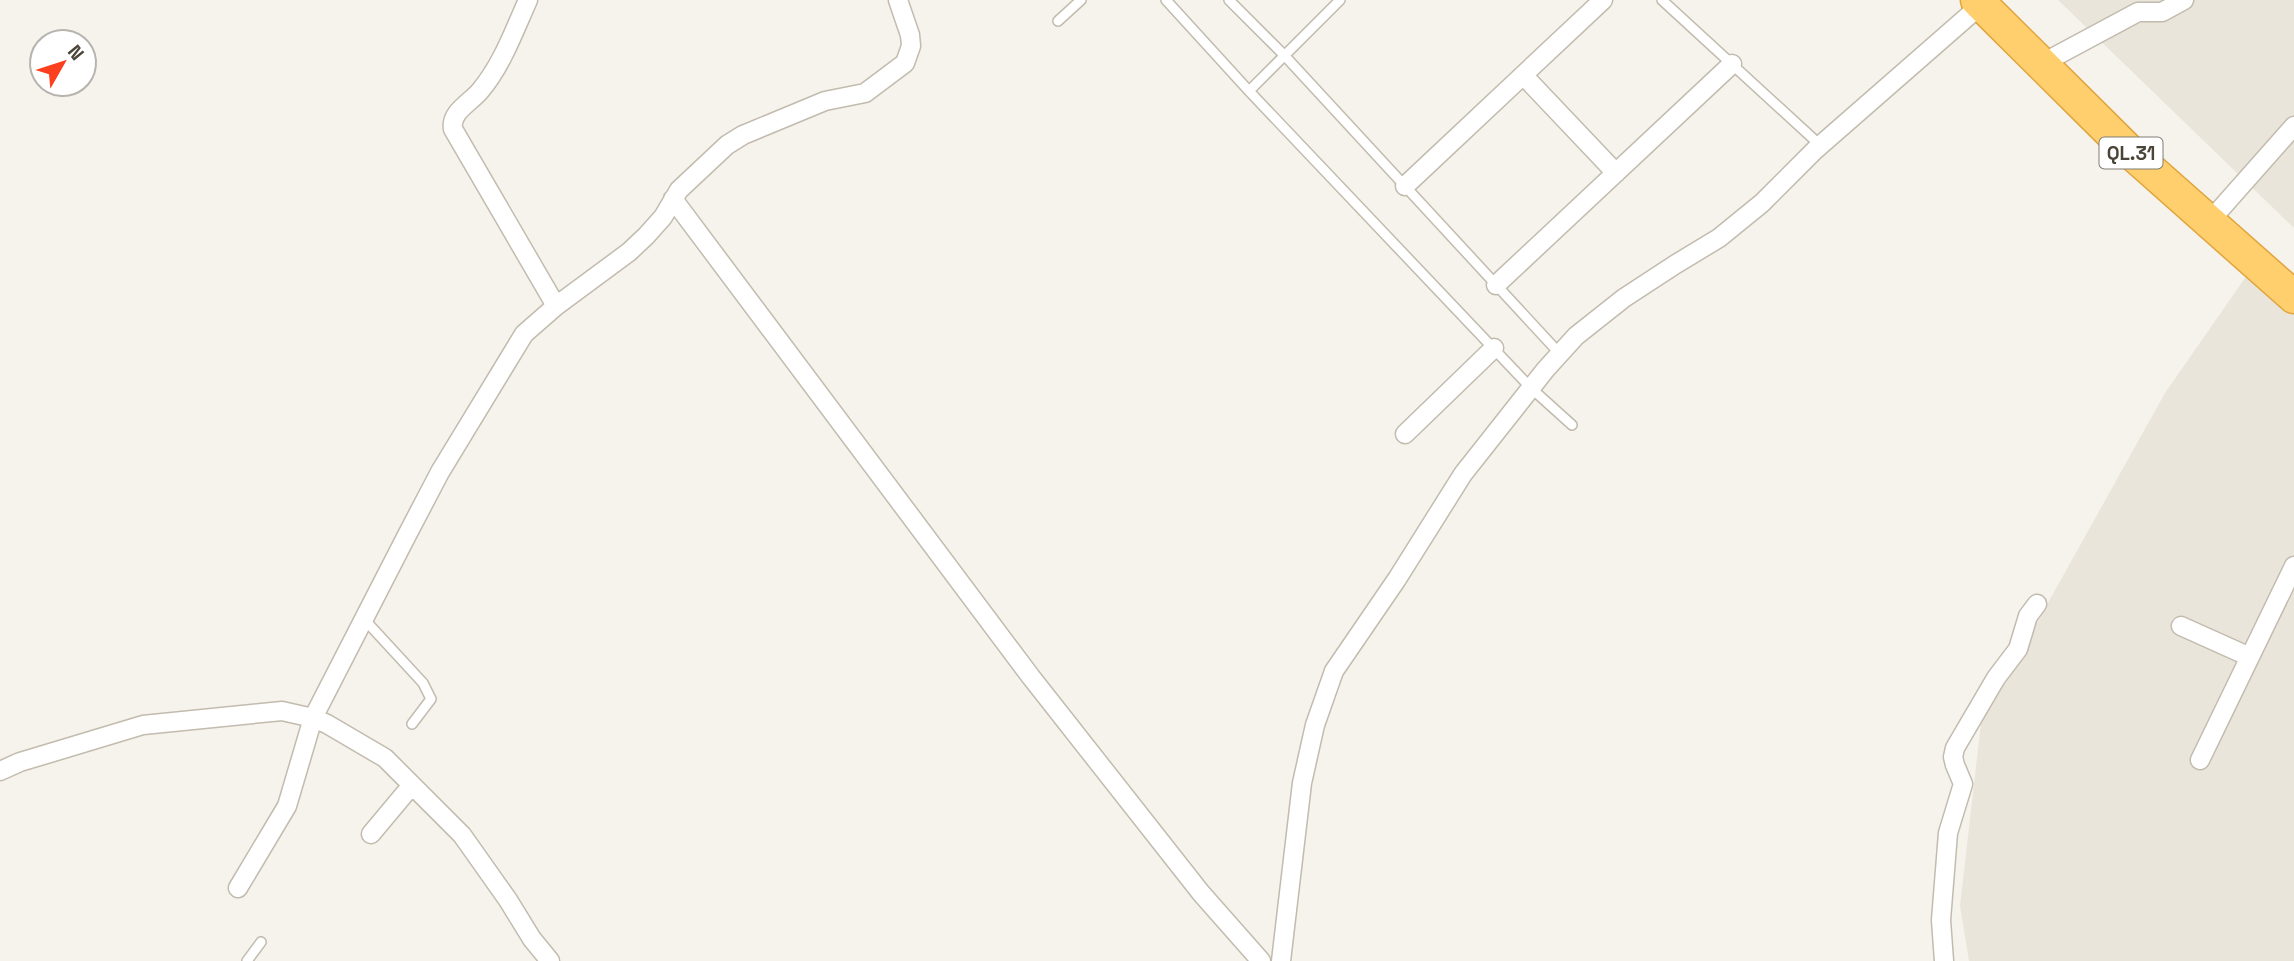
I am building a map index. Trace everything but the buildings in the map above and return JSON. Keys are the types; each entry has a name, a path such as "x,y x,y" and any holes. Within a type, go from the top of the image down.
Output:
{"highway":[{"name":"QL.31","path":"1979,2 2127,149 2294,297"}],"street":[{"path":"528,0 488,82 452,121 453,129 508,227 556,306"},
{"path":"238,888 287,806 313,718 364,619 440,472 524,334 556,306 629,251 663,217 679,190 727,145 743,135 825,101 865,93 905,63 911,46 910,35 898,0"},
{"path":"1405,186 1603,0"},
{"path":"2041,64 2138,12 2162,12 2184,0"},
{"path":"1281,961 1302,783 1315,724 1334,671 1397,579 1463,474 1576,336 1625,298 1729,230 1762,204 1820,145 1979,2"},
{"path":"1496,285 1732,65"},
{"path":"1523,75 1616,173"},
{"path":"2209,222 2294,126"},
{"path":"673,200 1031,677 1201,892 1261,961"},
{"path":"1405,434 1494,348"},
{"path":"2200,760 2294,566"},
{"path":"1944,961 1941,920 1948,833 1963,785 1953,757 1955,748 1996,678 2018,649 2028,616 2037,604"},
{"path":"2181,626 2250,657"},
{"path":"0,772 32,759 143,725 282,711 313,718 327,723 385,758 462,835 532,939 550,961"},
{"path":"371,834 412,785"}],"lane":[{"path":"1058,21 1081,0"},
{"path":"1166,0 1531,388 1572,425"},
{"path":"1229,0 1284,55 1560,354"},
{"path":"1249,91 1340,0"},
{"path":"1662,0 1820,145"},
{"path":"364,619 423,683 431,699 412,724"},
{"path":"247,961 261,942"}],"shaded area":[{"path":"2058,0 2294,0 2294,228"},
{"path":"2254,265 2294,302 2294,961 1969,961 1960,906 1981,723 2165,393"}]}
